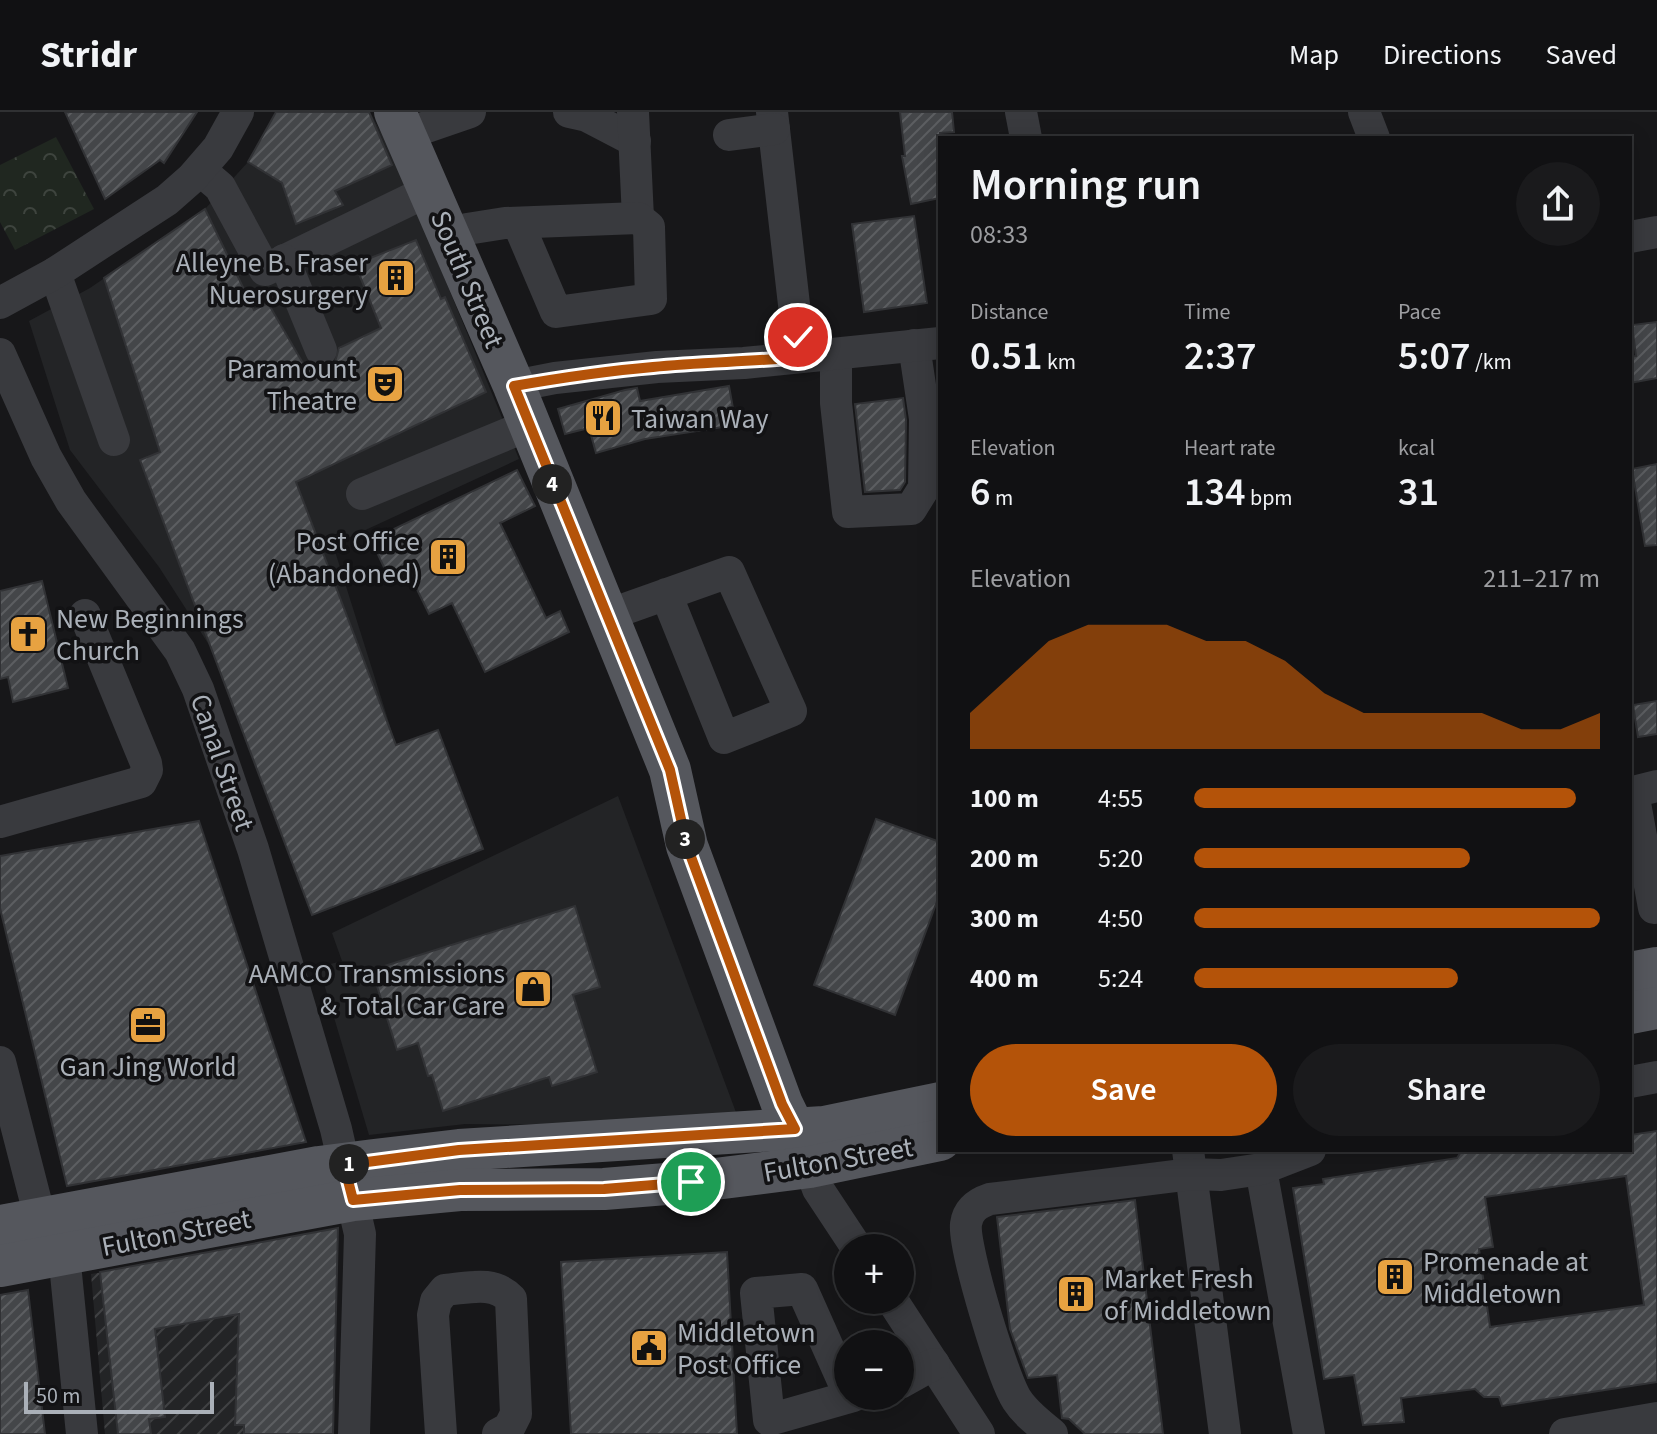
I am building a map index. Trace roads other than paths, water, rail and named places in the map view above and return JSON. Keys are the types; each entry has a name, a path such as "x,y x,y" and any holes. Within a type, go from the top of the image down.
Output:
{"main road":[{"name":"South Street","path":"401,123 514,386 670,770 687,846 782,1104 802,1146"},
{"path":"1632,973 1657,968"},
{"path":"1632,1013 1657,1008"},
{"name":"Fulton Street","path":"802,1146 824,1127 938,1103"},
{"name":"Fulton Street","path":"0,1266 56,1236 348,1182 460,1190 604,1189 691,1182 802,1146 938,1140"},
{"name":"Fulton Street","path":"0,1226 56,1236"}],"street":[{"path":"0,303 55,273 167,200 200,170 218,148 238,112"},
{"path":"401,123 470,112"},
{"path":"569,112 634,127 638,218"},
{"path":"1021,112 1026,136"},
{"path":"1364,112 1373,136"},
{"path":"729,135 773,121 800,357"},
{"path":"200,170 220,187 265,270 430,190"},
{"path":"450,238 467,229 518,223 638,218 649,227 651,299 556,312 518,223"},
{"path":"1632,237 1657,232"},
{"path":"284,260 321,350"},
{"path":"55,273 114,440"},
{"path":"514,386 642,368 744,363 927,344 924,488 911,509 848,512 836,403 836,355"},
{"name":"Canal Street","path":"0,354 46,457 71,501 180,651 198,689 271,906 336,1129 360,1234 354,1434"},
{"path":"362,494 529,425"},
{"path":"605,616 666,594 729,572 791,711 724,738 666,594"},
{"path":"0,822 141,782 147,770 85,615"},
{"path":"1640,784 1647,910"},
{"path":"0,1062 12,1158 56,1236 82,1434"},
{"path":"1632,1082 1657,1077"},
{"name":"South Street","path":"802,1146 818,1189 848,1234"},
{"path":"1052,1434 1016,1400 997,1352 967,1242 966,1221 977,1204 1189,1162 1221,1175 1261,1169 1305,1152"},
{"path":"1189,1162 1225,1434"},
{"path":"1261,1169 1309,1434"},
{"path":"441,1434 433,1315 436,1301 445,1290 492,1286 503,1290 511,1299 516,1414 509,1428 498,1434"},
{"path":"901,1314 979,1434"},
{"path":"914,1375 934,1364"},
{"path":"1565,1434 1657,1418"}],"place":[{"name":"Alleyne B. Fraser Nuerosurgery","path":"396,278"},
{"name":"Paramount Theatre","path":"385,384"},
{"name":"Taiwan Way","path":"603,418"},
{"name":"Post Office (Abandoned)","path":"448,557"},
{"name":"New Beginnings Church","path":"28,634"},
{"name":"AAMCO Transmissions & Total Car Care","path":"533,989"},
{"name":"Gan Jing World","path":"148,1025"},
{"name":"Promenade at Middletown","path":"1395,1277"},
{"name":"Market Fresh of Middletown","path":"1076,1294"},
{"name":"Middletown Post Office","path":"649,1348"}]}
